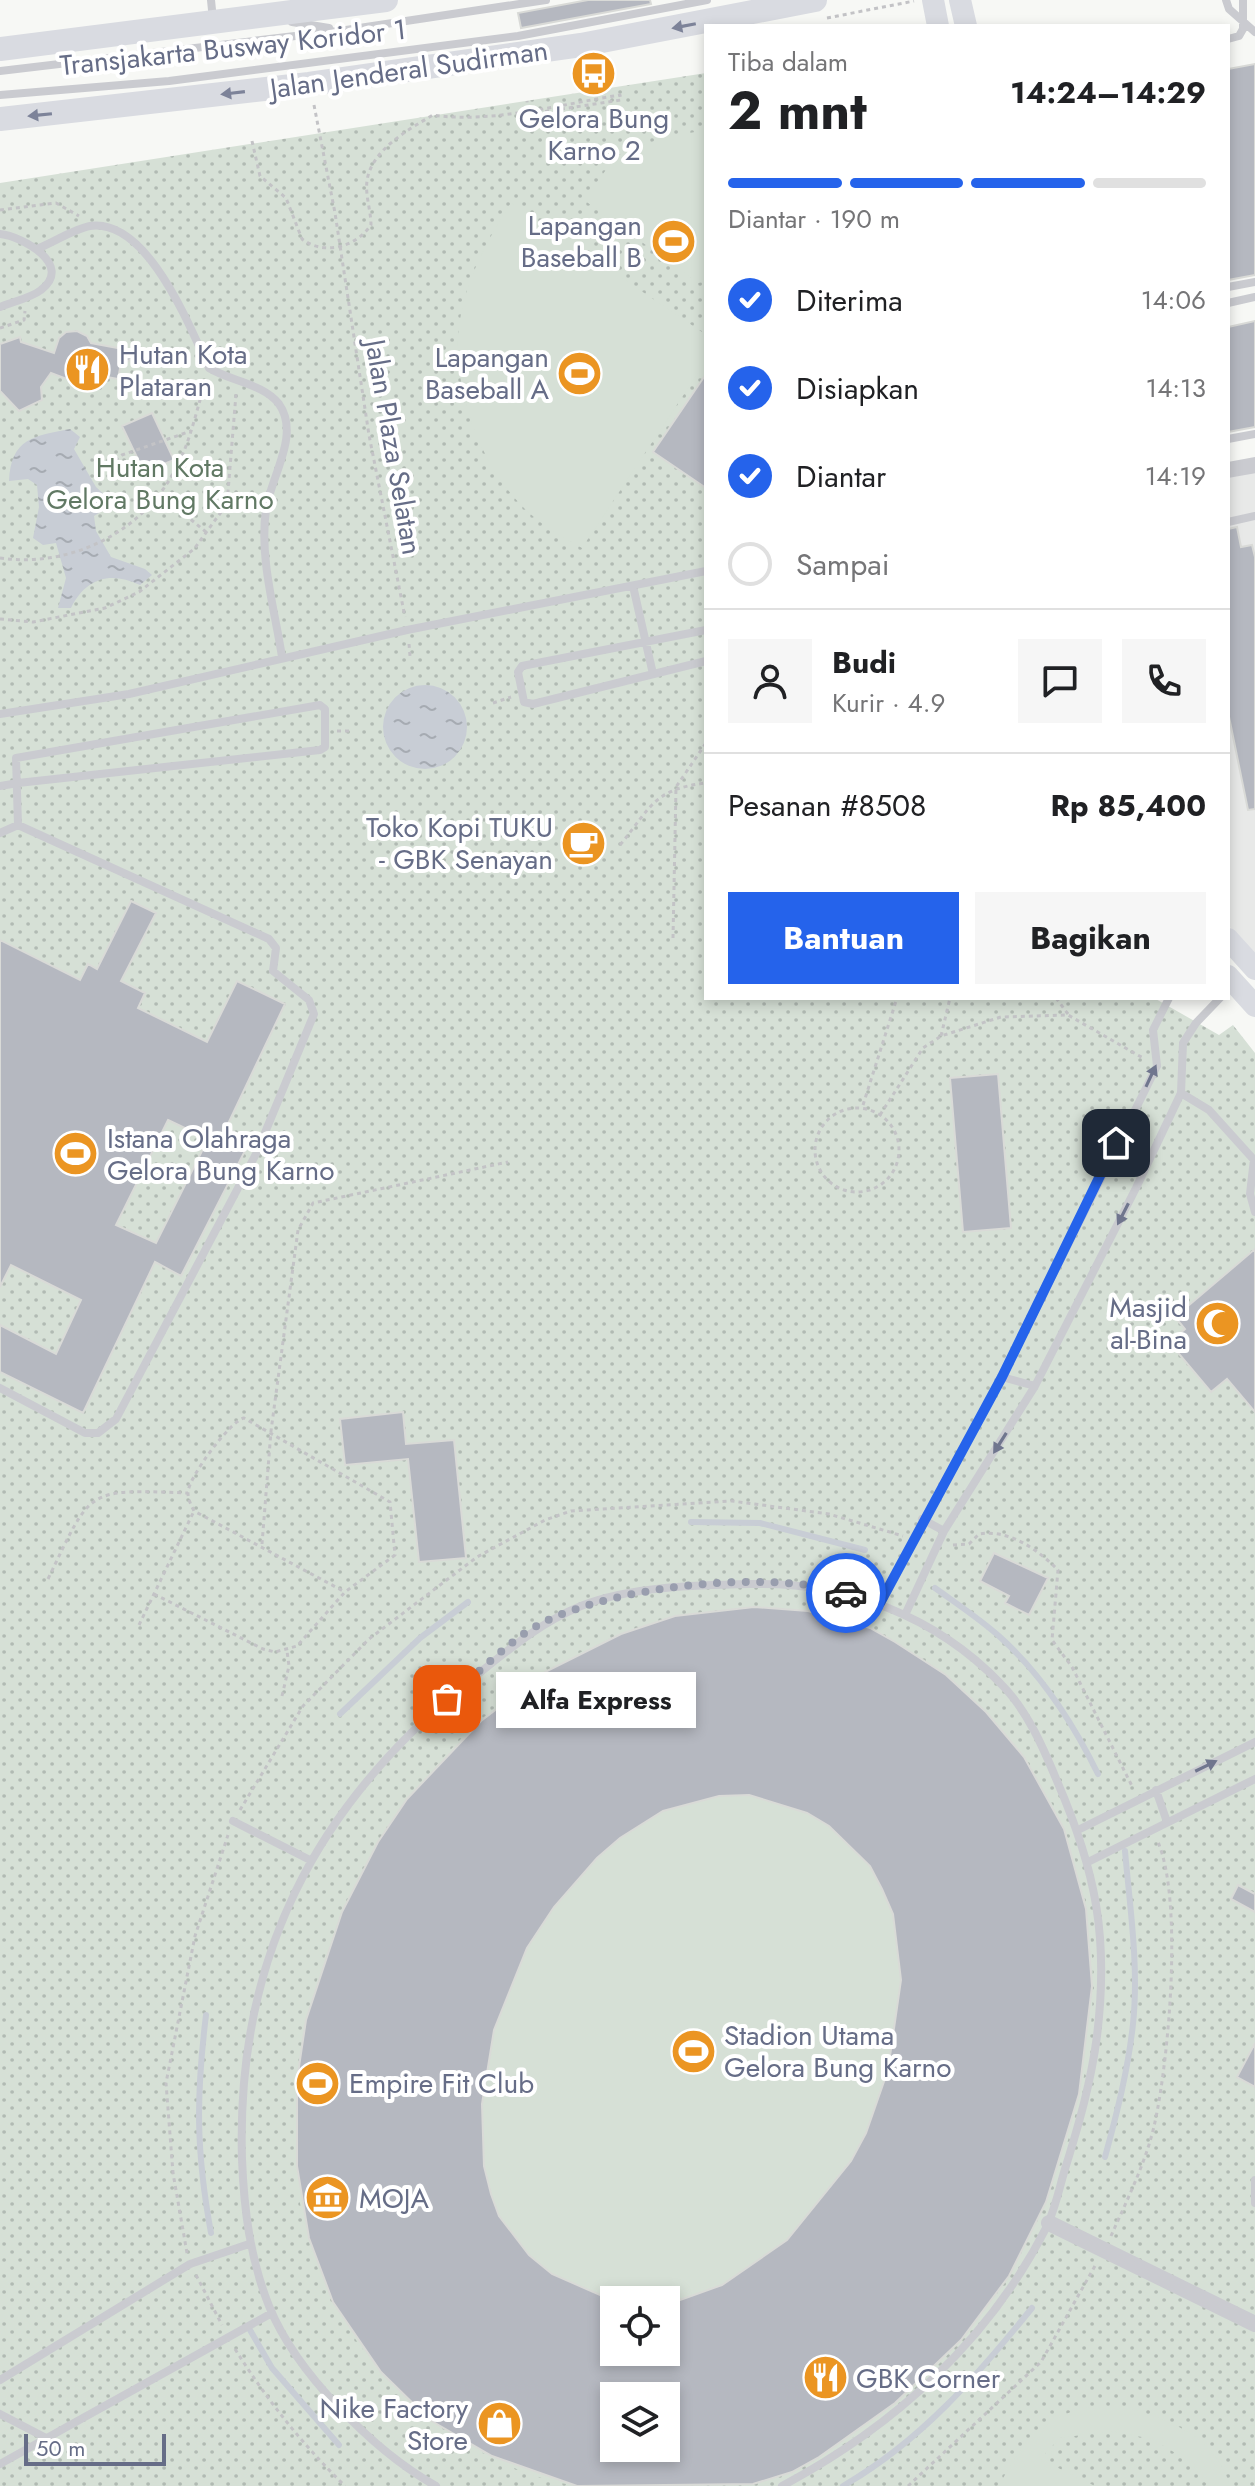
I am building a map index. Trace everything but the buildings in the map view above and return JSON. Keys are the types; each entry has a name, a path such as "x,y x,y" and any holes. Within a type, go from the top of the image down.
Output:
{"main road":[{"path":"0,52 212,12 256,19 282,8 346,12 386,0"},
{"path":"933,0 938,24"},
{"path":"960,0 966,24"},
{"name":"Jalan Jenderal Sudirman","path":"723,24 816,10"},
{"name":"Jalan Jenderal Sudirman","path":"0,119 309,84 704,27"},
{"path":"1230,941 1254,968"},
{"path":"1230,988 1255,1006"}],"street":[{"path":"1230,470 1255,465"},
{"path":"1049,2223 1255,2324"}],"lane":[{"name":"Transjakarta Busway Koridor 1","path":"0,52 346,12 546,0"},
{"name":"Transjakarta Busway Koridor 1","path":"0,95 169,81 533,33 707,0"},
{"path":"1226,0 1229,9 1255,32"},
{"path":"1230,38 1239,36 1243,0"},
{"path":"256,19 346,12"},
{"path":"80,110 141,85 169,81"},
{"path":"39,248 91,226 113,230 137,246 171,286 209,368 269,395 284,414 286,440 266,510 269,570 282,657"},
{"path":"0,234 20,238 39,248 49,262 50,277 42,289 0,307"},
{"path":"1230,287 1255,282"},
{"path":"1230,303 1255,297"},
{"path":"1230,439 1255,434"},
{"path":"1230,522 1255,516"},
{"path":"0,714 129,694 407,630 704,571"},
{"path":"633,586 653,674"},
{"path":"704,630 522,666 518,672 524,702 533,704 704,661"},
{"path":"0,786 18,783 320,750 325,747 325,709 320,705 16,758 18,783 18,825"},
{"path":"0,833 18,825 269,939 276,948 273,971 309,1000 314,1014 257,1152 116,1419 98,1433 85,1433 0,1388"},
{"path":"1230,986 1254,968"},
{"path":"880,1603 922,1519 1002,1377 1157,1066 1153,1030 1168,1000"},
{"path":"905,1615 944,1531 1035,1386 1181,1093 1183,1043 1216,1000"},
{"path":"1181,1093 1209,1110 1254,1160 1250,1194 1255,1212"},
{"path":"1002,1377 1035,1386"},
{"path":"922,1519 944,1531"},
{"path":"436,2486 398,2465 331,2399 272,2313 249,2244 242,2175 244,2079 265,1966 281,1918 310,1860 338,1817 391,1751 429,1713 539,1625 589,1603 683,1586 788,1583 831,1588 880,1603 957,1648 1003,1685 1030,1722 1078,1830 1088,1862 1104,1973 1090,2089 1049,2223 1005,2294 973,2339 941,2373 876,2428 830,2461 782,2486"},
{"path":"1078,1830 1255,1742"},
{"path":"1088,1862 1255,1779"},
{"path":"1156,1790 1167,1822"},
{"path":"233,1821 310,1860"},
{"path":"1255,2180 1255,2203"},
{"path":"0,2380 190,2264 249,2244"},
{"path":"0,2464 272,2313"},
{"path":"0,2414 48,2439"}],"path":[{"path":"816,10 918,0"},
{"name":"Jalan Plaza Selatan","path":"309,84 410,656"},
{"path":"252,141 260,176 286,198 302,239 322,248 338,246 354,243 371,225 367,183 369,171 379,156 404,132 433,115 461,119 519,110 620,95 621,100 529,114 527,101"},
{"path":"0,210 33,203 56,203 91,226"},
{"path":"0,558 32,561 59,556 109,539 160,494 175,470 191,431 209,368"},
{"path":"0,619 33,622 105,608 139,592 165,574 207,532 227,504 237,383"},
{"path":"96,475 122,455 191,431"},
{"path":"160,494 207,532"},
{"path":"227,504 266,510"},
{"path":"673,938 676,787 704,746"},
{"path":"620,845 661,794 676,787 704,783"},
{"path":"863,1106 896,1000"},
{"path":"941,1036 950,1000"},
{"path":"1057,1000 1068,1015 1157,1066"},
{"path":"880,1115 923,1048 941,1036 1001,1017 1068,1015"},
{"path":"863,1106 880,1115 892,1128 899,1144 894,1170 876,1188 859,1193 842,1190 827,1180 817,1166 814,1148 819,1131 830,1118 863,1106"},
{"path":"262,1544 271,1431 298,1230 313,1203 508,1162"},
{"path":"139,1625 194,1511 188,1493 189,1483 238,1419 251,1420 271,1431 381,1496 392,1506 395,1555 345,1592 297,1646 287,1651 263,1649 154,1594"},
{"path":"48,1579 81,1512 91,1502 122,1491 188,1493"},
{"path":"345,2486 311,2453 268,2401 229,2338 190,2264 173,2173 166,2083 195,1936 233,1821 303,1706 369,1639 477,1557 545,1520 571,1511 732,1501 829,1514 912,1539"},
{"path":"194,1511 262,1544 345,1592"},
{"path":"939,1542 958,1547 969,1544 979,1534 1003,1535 1038,1551 1058,1570 1052,1640 1072,1667 1138,1798"},
{"path":"282,1696 289,1666 287,1651"},
{"path":"908,2486 1041,2362 1125,2206 1155,2123 1172,1949 1166,1861 1152,1829"}],"shaded area":[{"path":"1255,459 1255,954 1230,927 1230,464"}],"green space":[{"name":"Hutan Kota Gelora Bung Karno","path":"704,73 704,1000 1158,1000 1219,1035 1233,1025 1255,1053 1255,2486 0,2486 0,183"},
{"name":"Lapangan Baseball B","path":"704,130 704,282 698,283 584,200 616,156 662,138"},
{"name":"Lapangan Baseball A","path":"511,203 702,332 704,364 582,548 550,529 522,506 492,466 470,417 459,365 461,314 469,284"},
{"name":"Stadion Utama Gelora Bung Karno","path":"754,1607 785,1609 814,1613 870,1631 896,1643 946,1676 1013,1743 1049,1797 1067,1836 1087,1911 1093,1990 1085,2070 1066,2148 1035,2224 995,2294 946,2356 890,2409 822,2457 777,2477 712,2485 579,2486 553,2481 500,2462 448,2432 386,2378 346,2325 327,2290 302,2214 294,2134 300,2053 320,1972 351,1895 392,1824 442,1759 498,1705 557,1665 618,1636 684,1617"},
{"path":"1121,2406 1172,2423 1201,2441 1223,2468 1230,2486 1208,2486 1192,2463 1152,2439 1111,2431 1060,2438 1040,2459 1095,2486 999,2486 1021,2450 1052,2422 1082,2409"}],"water":[{"path":"70,429 80,437 74,449 96,487 109,499 107,508 94,516 96,531 111,557 145,569 152,575 140,585 119,578 100,580 84,590 71,608 58,608 66,578 56,543 43,545 33,538 39,507 37,485 28,479 9,481 14,456 20,447 35,437"},
{"path":"417,685 433,685 449,692 460,703 467,727 464,743 455,757 433,769 417,769 401,762 390,751 383,735 383,719 390,703 401,692"}],"waterway":[{"path":"691,1522 760,1523 865,1550"},
{"path":"935,1588 992,1630 1029,1667 1067,1719 1098,1774"},
{"path":"340,1714 420,1638 468,1602"},
{"path":"1105,2157 1125,2075 1135,2003 1125,1851"},
{"path":"206,2015 199,2124 202,2176 211,2233"},
{"path":"843,2486 898,2449 946,2406 1032,2308"},
{"path":"250,2330 272,2368 339,2445"}],"way so far":[{"path":"447,1699 539,1625 589,1603 683,1586 788,1583 846,1593"}],"place":[{"name":"Gelora Bung Karno 2","path":"594,74"},
{"name":"Lapangan Baseball B","path":"673,241"},
{"name":"Hutan Kota Plataran","path":"88,370"},
{"name":"Lapangan Baseball A","path":"580,373"},
{"name":"Toko Kopi TUKU - GBK Senayan","path":"584,843"},
{"name":"Istana Olahraga Gelora Bung Karno","path":"76,1154"},
{"name":"Masjid al-Bina","path":"1218,1323"},
{"name":"Alfa Express","path":"447,1699"},
{"name":"Stadion Utama Gelora Bung Karno","path":"693,2051"},
{"name":"Empire Fit Club","path":"318,2083"},
{"name":"MOJA","path":"328,2198"},
{"name":"GBK Corner","path":"825,2378"},
{"name":"Nike Factory Store","path":"499,2424"}],"route":[{"path":"846,1593 880,1603 922,1519 1002,1377 1116,1143"}]}
